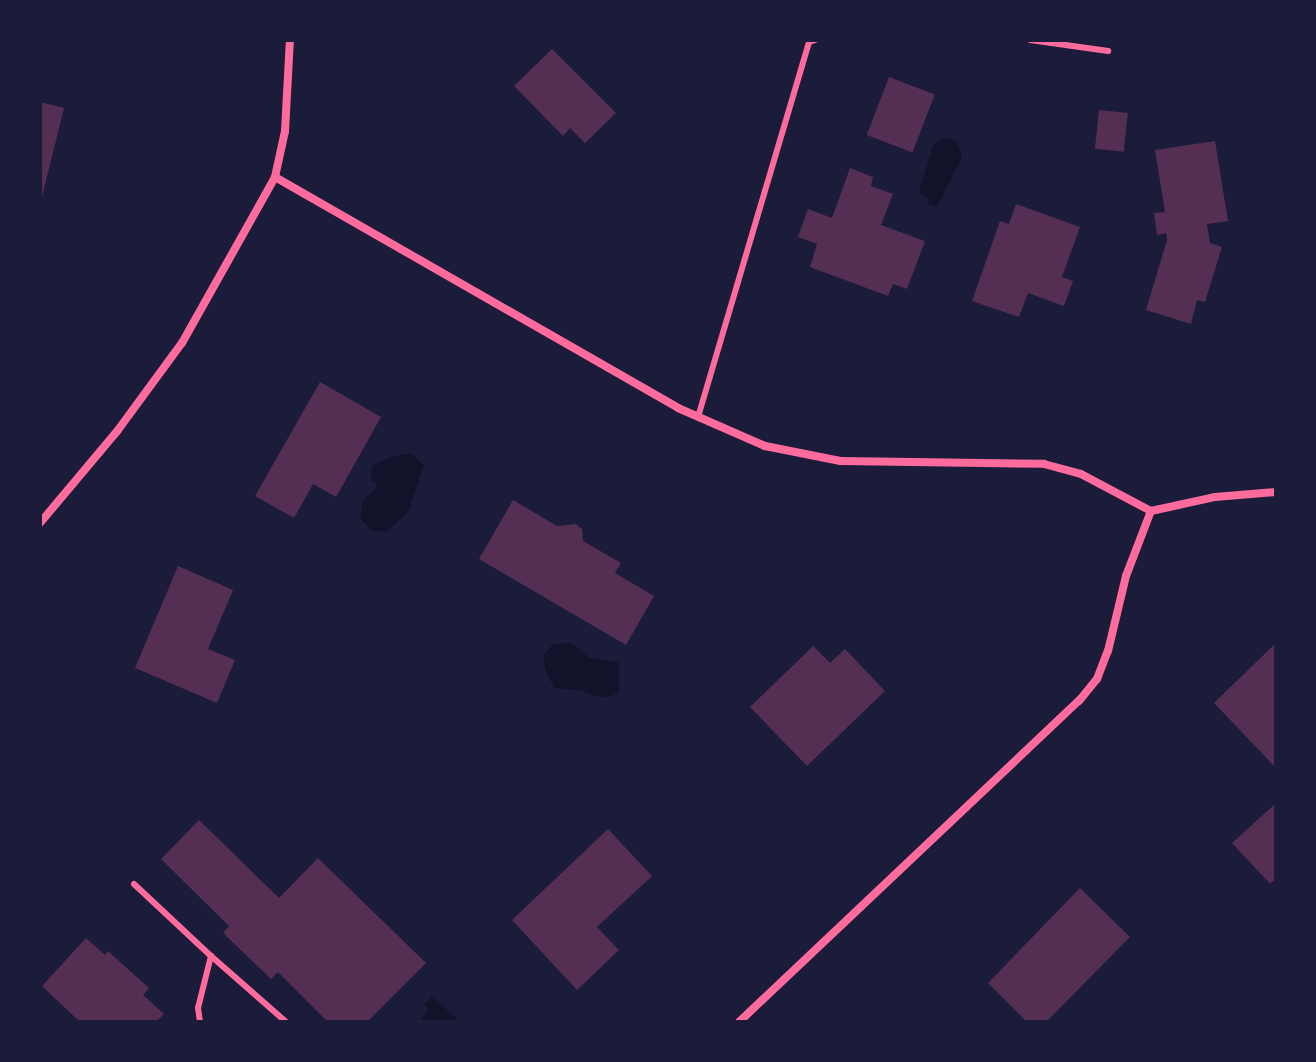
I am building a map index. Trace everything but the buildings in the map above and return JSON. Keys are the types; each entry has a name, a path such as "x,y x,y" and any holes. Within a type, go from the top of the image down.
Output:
{"street":[{"path":"40,523 118,430 182,343 275,177 285,131 290,40"},
{"path":"275,177 698,417 765,446 841,461 1044,464 1081,474 1151,511 1215,497 1276,492"},
{"path":"739,1022 1079,701 1097,679 1108,651 1132,555 1151,511"}],"lane":[{"path":"698,417 809,42 815,40"},
{"path":"1030,40 1108,51"},
{"path":"134,884 286,1022"},
{"path":"200,1022 198,1008 211,956"}],"shaded area":[{"path":"947,137 957,142 962,157 937,207 928,204 928,199 919,192 933,145"},
{"path":"410,453 424,465 408,512 386,532 371,530 360,518 363,501 376,488 376,483 371,481 372,466 387,458"},
{"path":"572,643 590,658 619,662 619,692 610,697 554,688 545,668 544,655 553,644"},
{"path":"432,996 460,1022 418,1022 429,1010 424,1005"}]}
